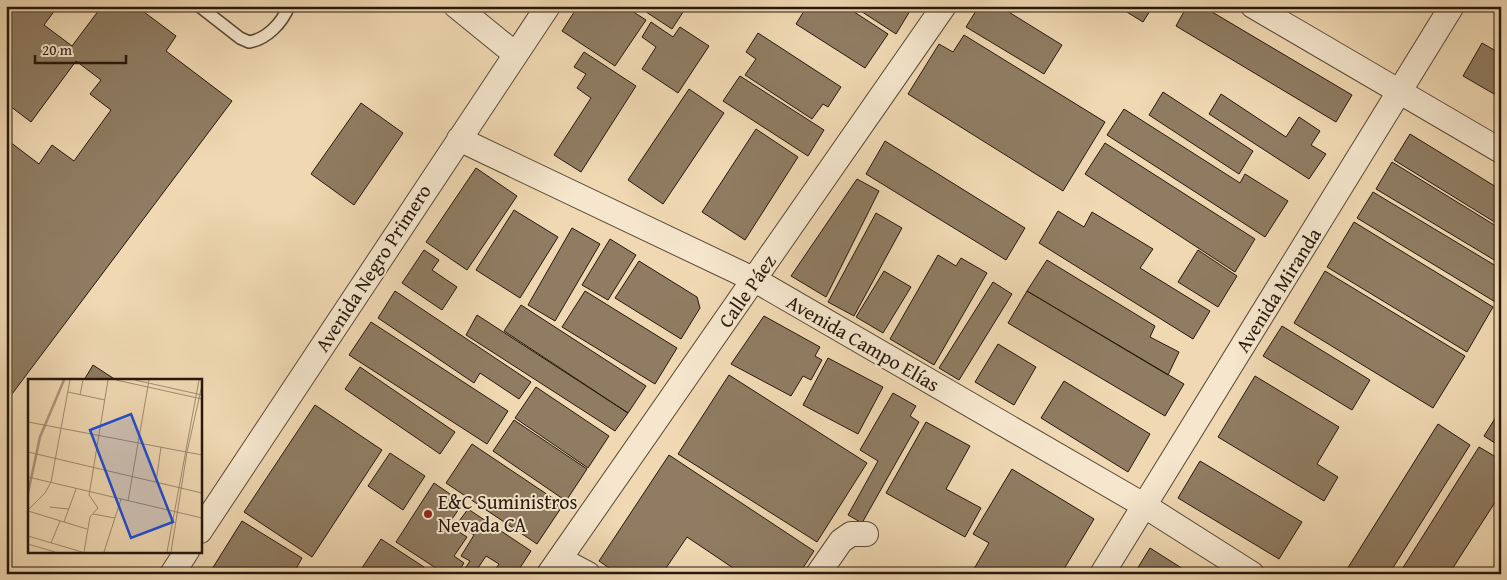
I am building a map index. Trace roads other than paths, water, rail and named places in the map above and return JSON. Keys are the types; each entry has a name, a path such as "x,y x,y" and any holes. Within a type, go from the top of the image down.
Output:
{"street":[{"path":"456,6 515,54"},
{"name":"Avenida Negro Primero","path":"201,529 548,6"},
{"name":"Calle Páez","path":"555,566 944,6"},
{"path":"1253,6 1501,151"},
{"name":"Avenida Miranda","path":"1102,574 1452,6"},
{"name":"Avenida Campo Elías","path":"459,139 755,280 1145,506 1252,574"},
{"path":"818,574 841,540 858,532 866,534"},
{"path":"172,574 186,552"},
{"path":"555,566 588,574"}],"lane":[{"path":"199,6 240,38 249,42 265,38 272,32 289,6"}],"place":[{"name":"E&C Suministros Nevada CA","path":"428,514"}]}
